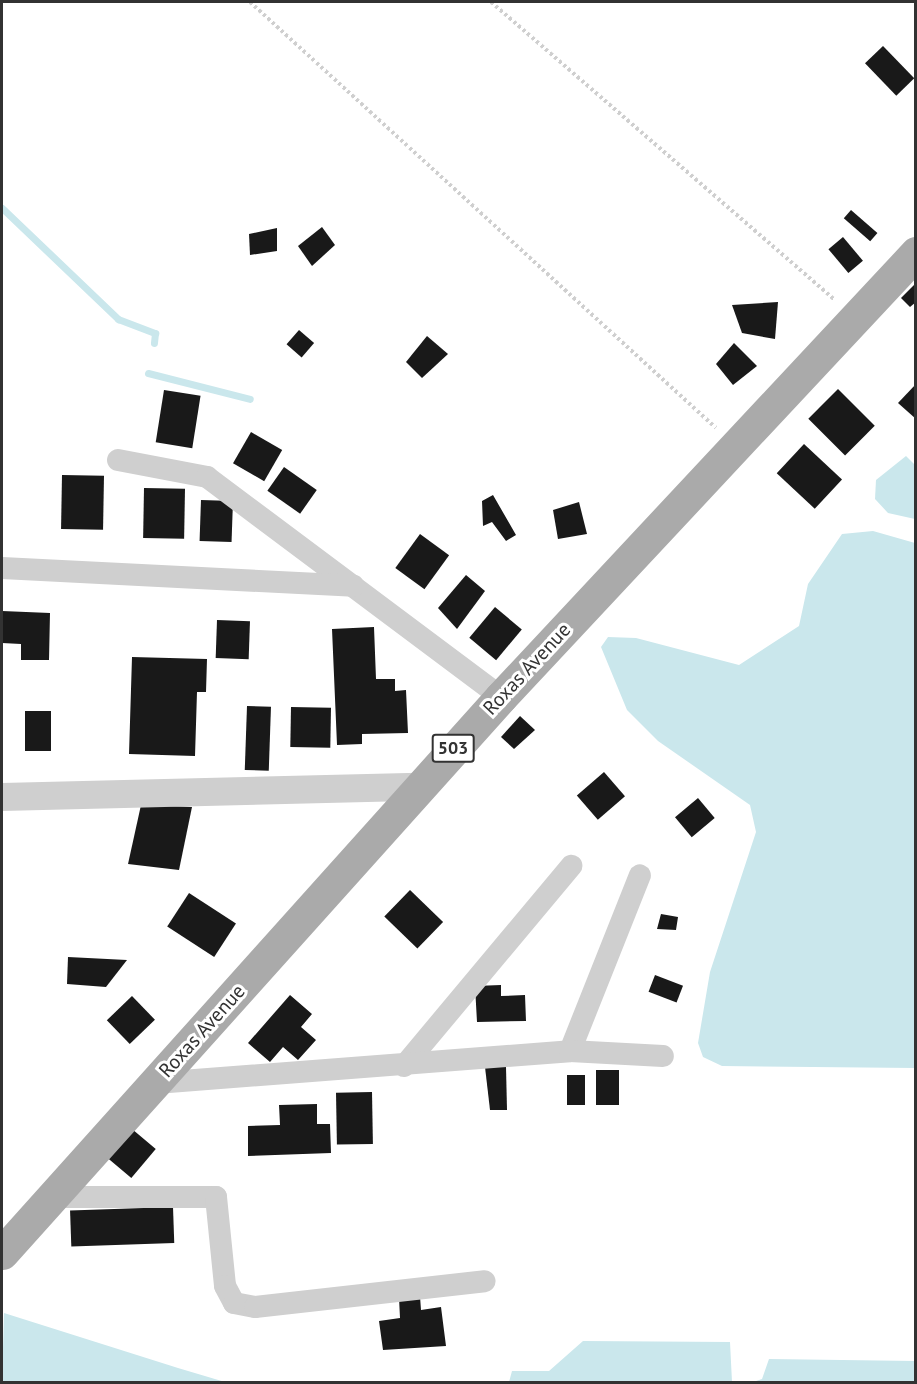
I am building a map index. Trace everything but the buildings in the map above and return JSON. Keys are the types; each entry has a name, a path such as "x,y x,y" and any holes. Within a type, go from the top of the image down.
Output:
{"main road":[{"name":"Roxas Avenue","path":"2,1253 55,1197 418,787 915,253"}],"street":[{"path":"118,460 207,477 501,697"},
{"path":"2,568 354,586"},
{"path":"2,796 418,787"},
{"path":"404,1066 571,866"},
{"path":"570,1051 639,875"},
{"path":"156,1083 404,1066 570,1051 663,1056"},
{"path":"55,1197 216,1197 225,1286 234,1303 255,1307 485,1281"}],"path":[{"path":"250,2 736,446"},
{"path":"491,2 855,318"}],"water":[{"path":"906,456 915,465 915,519 888,513 875,499 876,480"},
{"path":"873,531 915,543 915,1068 722,1066 703,1057 698,1043 710,972 756,832 750,805 658,741 627,710 601,647 608,637 636,638 739,665 799,626 808,584 842,534"},
{"path":"4,1313 178,1368 225,1382 2,1382"},
{"path":"583,1341 730,1342 732,1382 509,1382 512,1371 549,1371"},
{"path":"769,1359 915,1361 915,1382 753,1382 762,1379"}],"waterway":[{"path":"2,208 118,319 155,333 154,343"},
{"path":"148,373 250,399"}]}
